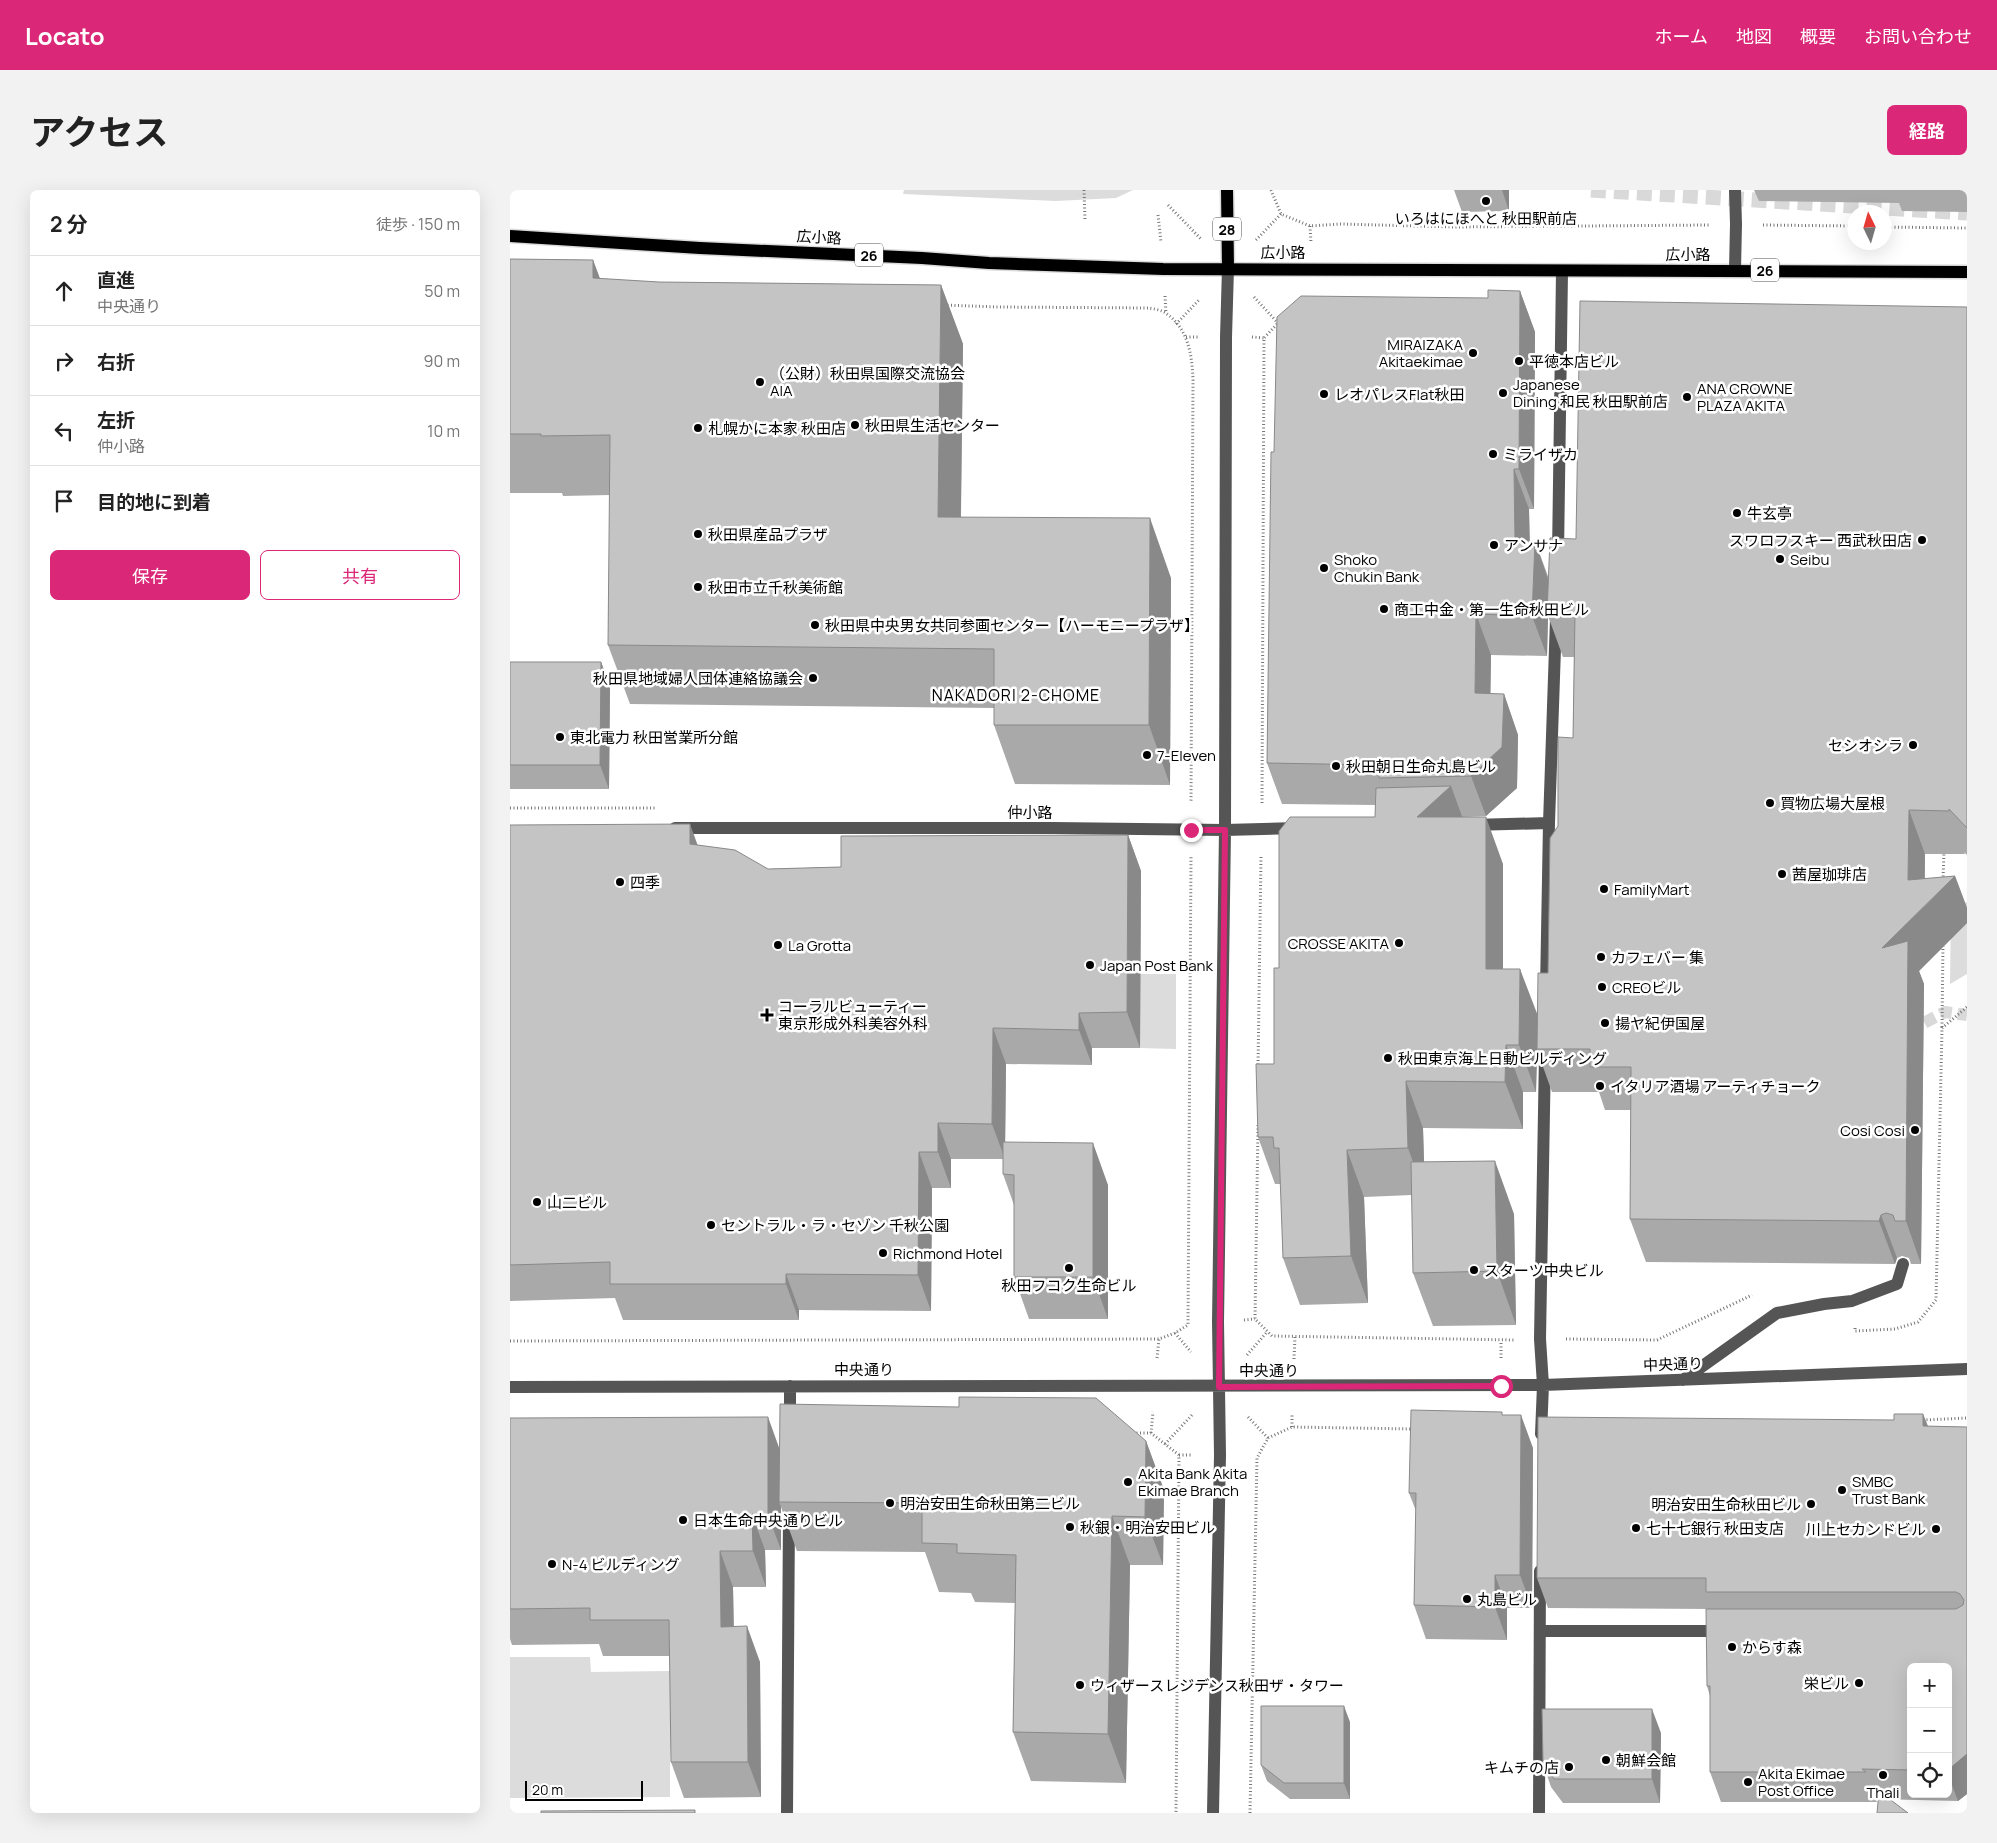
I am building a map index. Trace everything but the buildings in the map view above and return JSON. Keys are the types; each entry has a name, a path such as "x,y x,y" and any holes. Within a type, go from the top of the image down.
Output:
{"main road":[{"name":"28","path":"1227,190 1228,268"},
{"name":"広小路","path":"510,236 989,263 1163,269 1562,272 1735,270 1967,272"}],"street":[{"path":"1735,190 1735,270"},
{"path":"1213,1813 1220,1455 1219,1387 1225,830 1226,337 1228,268"},
{"path":"1558,570 1562,272"},
{"path":"1546,1002 1549,823 1556,610"},
{"path":"1457,825 1549,823"},
{"name":"仲小路","path":"667,828 1191,830 1307,828"},
{"path":"1541,1450 1543,1385 1540,1339 1545,1042"},
{"path":"1684,1380 1777,1313 1852,1301 1897,1284 1903,1264"},
{"name":"中央通り","path":"510,1387 1543,1385 1967,1369"},
{"path":"790,1386 790,1429"},
{"path":"787,1813 789,1498"},
{"path":"1539,1813 1540,1555"},
{"path":"1540,1631 1739,1631"}],"path":[{"path":"1084,190 1085,220"},
{"path":"1271,190 1281,214 1310,226 1340,224 1456,227 1736,224 1847,226"},
{"path":"1892,227 1967,228"},
{"path":"510,1341 1159,1339 1175,1334 1188,1325 1194,380 1192,355 1186,337 1166,313 1149,308 941,305"},
{"path":"1258,1071 1264,338 1283,320"},
{"path":"1943,884 1944,846"},
{"path":"1852,1301 1855,1331 1895,1329 1918,1322 1936,1300 1943,940"},
{"path":"1942,1028 1967,1007"},
{"path":"1258,1121 1255,1319 1272,1336 1501,1341 1540,1339 1657,1340 1751,1296 1760,1295"},
{"path":"1920,1420 1967,1418"},
{"path":"1250,1813 1257,1458 1268,1438 1292,1427 1421,1429"},
{"path":"1132,1433 1151,1433 1179,1455 1176,1813"}],"shaded area":[{"path":"904,190 1133,190 1116,198 1056,201 903,194"},
{"path":"1967,902 1967,974 1950,984 1951,909"},
{"path":"1140,974 1176,974 1176,1049 1140,1048"},
{"path":"510,1657 590,1657 591,1672 670,1671 670,1797 510,1798"}],"tunnel":[{"path":"1591,190 1967,213"},
{"path":"1914,1036 1918,1026 1945,1012 1967,1015"}],"place":[{"name":"いろはにほへと 秋田駅前店","path":"1486,201"},
{"name":"MIRAIZAKA Akitaekimae","path":"1473,353"},
{"name":"平徳本店ビル","path":"1519,361"},
{"name":"（公財）秋田県国際交流協会 AIA","path":"760,382"},
{"name":"Japanese Dining 和民 秋田駅前店","path":"1503,393"},
{"name":"レオパレスFlat秋田","path":"1324,394"},
{"name":"ANA CROWNE PLAZA AKITA","path":"1687,397"},
{"name":"秋田県生活センター","path":"855,425"},
{"name":"札幌かに本家 秋田店","path":"698,428"},
{"name":"ミライザカ","path":"1493,454"},
{"name":"牛玄亭","path":"1737,513"},
{"name":"秋田県産品プラザ","path":"698,534"},
{"name":"スワロフスキー 西武秋田店","path":"1922,540"},
{"name":"アンサナ","path":"1494,545"},
{"name":"Seibu","path":"1780,559"},
{"name":"Shoko Chukin Bank","path":"1324,568"},
{"name":"秋田市立千秋美術館","path":"698,587"},
{"name":"商工中金・第一生命秋田ビル","path":"1384,609"},
{"name":"秋田県中央男女共同参画センター【ハーモニープラザ】","path":"815,625"},
{"name":"秋田県地域婦人団体連絡協議会","path":"813,678"},
{"name":"東北電力 秋田営業所分館","path":"560,737"},
{"name":"セシオシラ","path":"1913,745"},
{"name":"7-Eleven","path":"1147,755"},
{"name":"秋田朝日生命丸島ビル","path":"1336,766"},
{"name":"買物広場大屋根","path":"1770,803"},
{"name":"茜屋珈琲店","path":"1782,874"},
{"name":"四季","path":"620,882"},
{"name":"FamilyMart","path":"1604,889"},
{"name":"CROSSE AKITA","path":"1399,943"},
{"name":"La Grotta","path":"778,945"},
{"name":"カフェバー 集","path":"1601,957"},
{"name":"Japan Post Bank","path":"1090,965"},
{"name":"CREOビル","path":"1602,987"},
{"name":"コーラルビューティー 東京形成外科美容外科","path":"767,1015"},
{"name":"揚ヤ紀伊国屋","path":"1605,1023"},
{"name":"秋田東京海上日動ビルディング","path":"1388,1058"},
{"name":"イタリア酒場 アーティチョーク","path":"1600,1086"},
{"name":"Cosi Cosi","path":"1915,1130"},
{"name":"山二ビル","path":"537,1202"},
{"name":"セントラル・ラ・セゾン 千秋公園","path":"711,1225"},
{"name":"Richmond Hotel","path":"883,1253"},
{"name":"秋田フコク生命ビル","path":"1069,1268"},
{"name":"スターツ中央ビル","path":"1474,1270"},
{"name":"Akita Bank Akita Ekimae Branch","path":"1128,1482"},
{"name":"SMBC Trust Bank","path":"1842,1490"},
{"name":"明治安田生命秋田第二ビル","path":"890,1503"},
{"name":"明治安田生命秋田ビル","path":"1811,1504"},
{"name":"日本生命中央通りビル","path":"683,1520"},
{"name":"秋銀・明治安田ビル","path":"1070,1527"},
{"name":"七十七銀行 秋田支店","path":"1636,1528"},
{"name":"川上セカンドビル","path":"1936,1529"},
{"name":"N-4 ビルディング","path":"552,1564"},
{"name":"丸島ビル","path":"1467,1599"},
{"name":"からす森","path":"1732,1647"},
{"name":"栄ビル","path":"1859,1683"},
{"name":"ウィザースレジデンス秋田ザ・タワー","path":"1080,1685"},
{"name":"朝鮮会館","path":"1606,1760"},
{"name":"キムチの店","path":"1569,1767"},
{"name":"Thali","path":"1883,1775"},
{"name":"Akita Ekimae Post Office","path":"1748,1782"}],"district":[{"name":"NAKADORI 2-CHOME","path":"1016,695"}],"route":[{"path":"1191,830 1225,830 1218,1322 1219,1387 1501,1386"}]}
